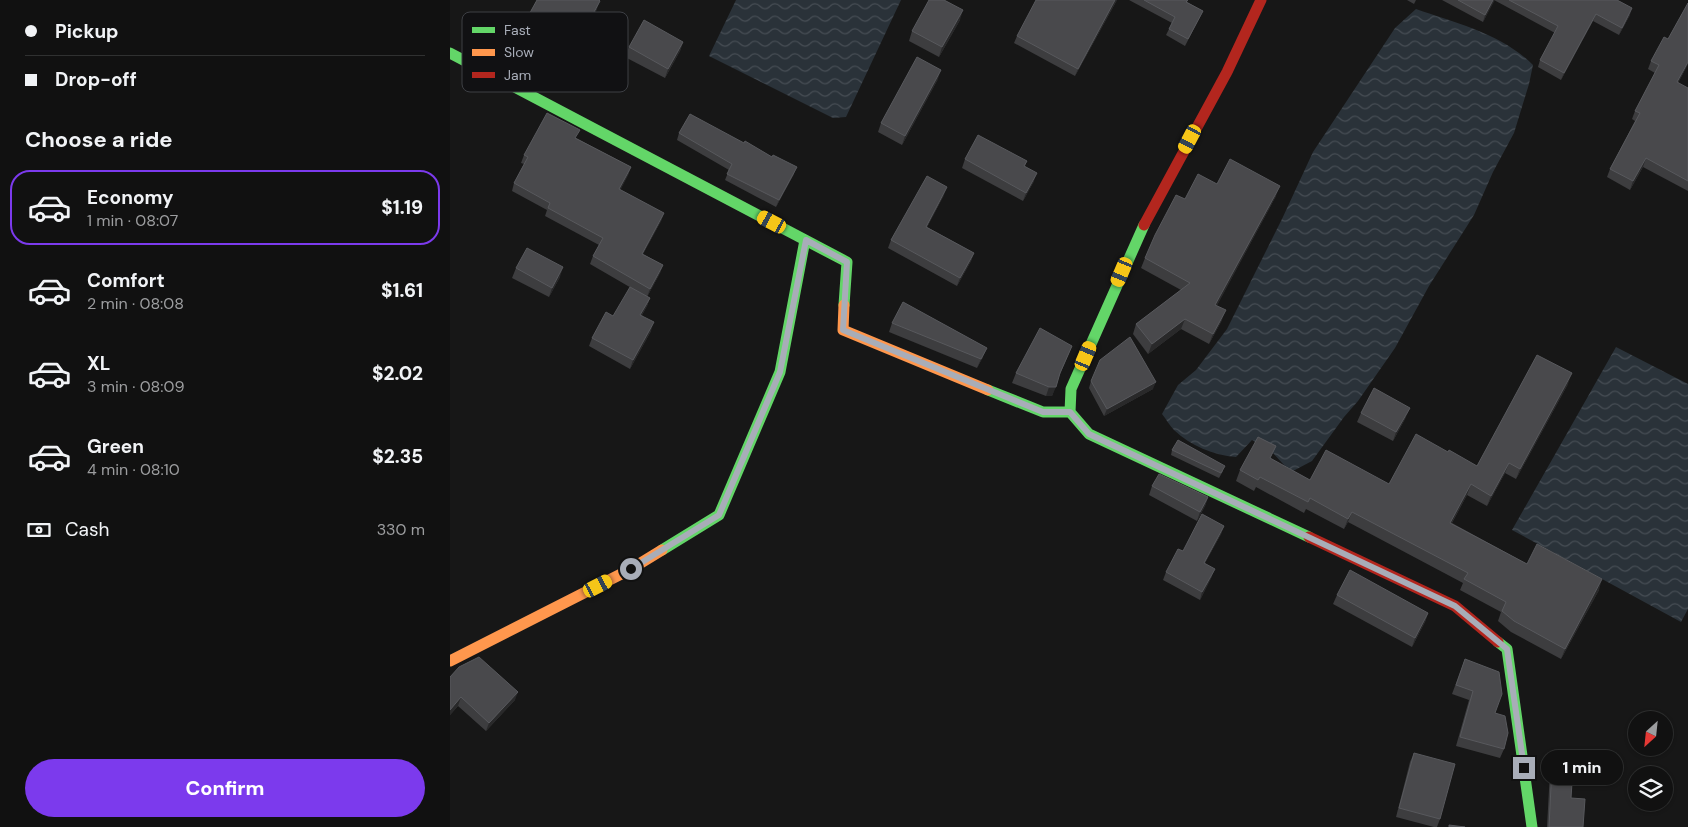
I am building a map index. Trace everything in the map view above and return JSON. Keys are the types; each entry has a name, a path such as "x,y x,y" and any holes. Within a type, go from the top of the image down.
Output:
{"street":[{"path":"1261,0 1226,72 1137,238 1071,389 1070,412 1089,434 1455,606 1507,649 1532,827"},
{"path":"450,53 462,59"},
{"path":"524,92 847,262 843,330 1043,412 1070,412"},
{"path":"450,661 631,569 719,515 780,372 806,240"}],"water":[{"path":"736,0 901,0 846,117 833,118 709,56"},
{"path":"1416,9 1493,37 1521,54 1533,65 1514,133 1493,172 1474,215 1429,286 1395,348 1358,401 1312,461 1293,471 1284,465 1273,453 1252,440 1236,457 1211,452 1195,445 1174,430 1162,414 1178,385 1196,370 1227,329 1313,152 1395,28"},
{"path":"1616,347 1688,384 1688,609 1681,622 1512,530"}],"building":[{"path":"537,0 600,1 594,12 530,12"},
{"path":"929,0 944,0 963,10 942,47 912,31"},
{"path":"1036,0 1115,0 1078,69 1017,36"},
{"path":"1144,0 1188,0 1186,2 1203,11 1188,39 1169,29 1175,17"},
{"path":"1458,0 1493,0 1485,15"},
{"path":"1509,0 1617,0 1632,8 1622,28 1596,14 1564,73 1540,60 1558,26"},
{"path":"1688,3 1688,62 1677,82 1688,88 1688,181 1646,158 1633,181 1610,169 1640,113 1635,111 1659,65 1651,61 1664,37 1668,39"},
{"path":"644,20 683,42 668,69 629,47"},
{"path":"917,57 941,70 905,136 881,123"},
{"path":"547,113 580,130 575,138 631,167 619,189 664,213 642,254 663,265 650,289 593,256 603,238 548,208 550,203 514,183 528,157 524,155"},
{"path":"690,114 744,143 745,141 772,157 773,155 797,167 779,200 727,174 732,164 679,133"},
{"path":"978,135 1027,161 1024,166 1037,173 1026,193 965,159"},
{"path":"1230,159 1280,186 1215,305 1226,310 1213,334 1185,319 1152,344 1136,324 1190,283 1145,258 1176,195 1185,199 1198,174 1217,184"},
{"path":"927,176 947,187 926,227 974,253 960,278 891,240"},
{"path":"527,248 563,267 552,288 516,268"},
{"path":"630,287 650,298 640,315 654,322 633,360 592,338 606,312 613,316"},
{"path":"903,302 987,348 981,359 892,323"},
{"path":"1040,328 1072,346 1056,387 1049,387 1016,373"},
{"path":"1130,337 1156,382 1107,409 1091,381 1100,360"},
{"path":"1537,355 1572,373 1520,469 1509,463 1491,496 1471,484 1450,523 1527,564 1537,544 1602,579 1565,649 1514,621 1502,611 1506,602 1464,579 1468,573 1352,512 1348,519 1310,498 1308,502 1260,477 1258,480 1240,470 1258,437 1276,446 1270,458 1310,480 1326,450 1389,484 1416,434 1477,466"},
{"path":"1374,388 1410,408 1396,432 1361,413"},
{"path":"1178,440 1225,466 1221,473 1172,450"},
{"path":"1159,474 1208,497 1200,512 1152,486"},
{"path":"1202,514 1224,526 1204,563 1215,569 1202,592 1166,572 1178,549 1183,551"},
{"path":"1350,570 1428,613 1415,638 1337,595"},
{"path":"479,657 518,692 489,723 461,697 450,710 450,677 459,667"},
{"path":"1465,659 1499,672 1502,694 1495,713 1505,716 1508,733 1504,749 1460,737 1473,691 1456,685"},
{"path":"1414,753 1455,764 1440,819 1399,808"},
{"path":"1552,766 1573,767 1571,798 1585,799 1583,827 1549,827"},
{"path":"1449,825 1465,827 1449,827"}],"traffic: fast":[{"path":"450,53 462,59"},
{"path":"524,92 847,262 844,305"},
{"path":"1144,225 1071,389 1070,412 1089,434 1309,537"},
{"path":"662,550 719,515 780,372 805,240"},
{"path":"988,390 1043,412 1070,412"},
{"path":"1498,642 1507,649 1532,827"}],"traffic: slow":[{"path":"844,305 843,330 988,390"},
{"path":"450,661 631,569 662,550"}],"traffic: jam":[{"path":"1144,225 1227,72 1261,0"},
{"path":"1309,537 1455,606 1498,642"}],"route":[{"path":"631,569 719,515 780,372 806,240 847,262 843,330 1043,412 1070,412 1089,434 1455,606 1507,649 1524,768"}]}
